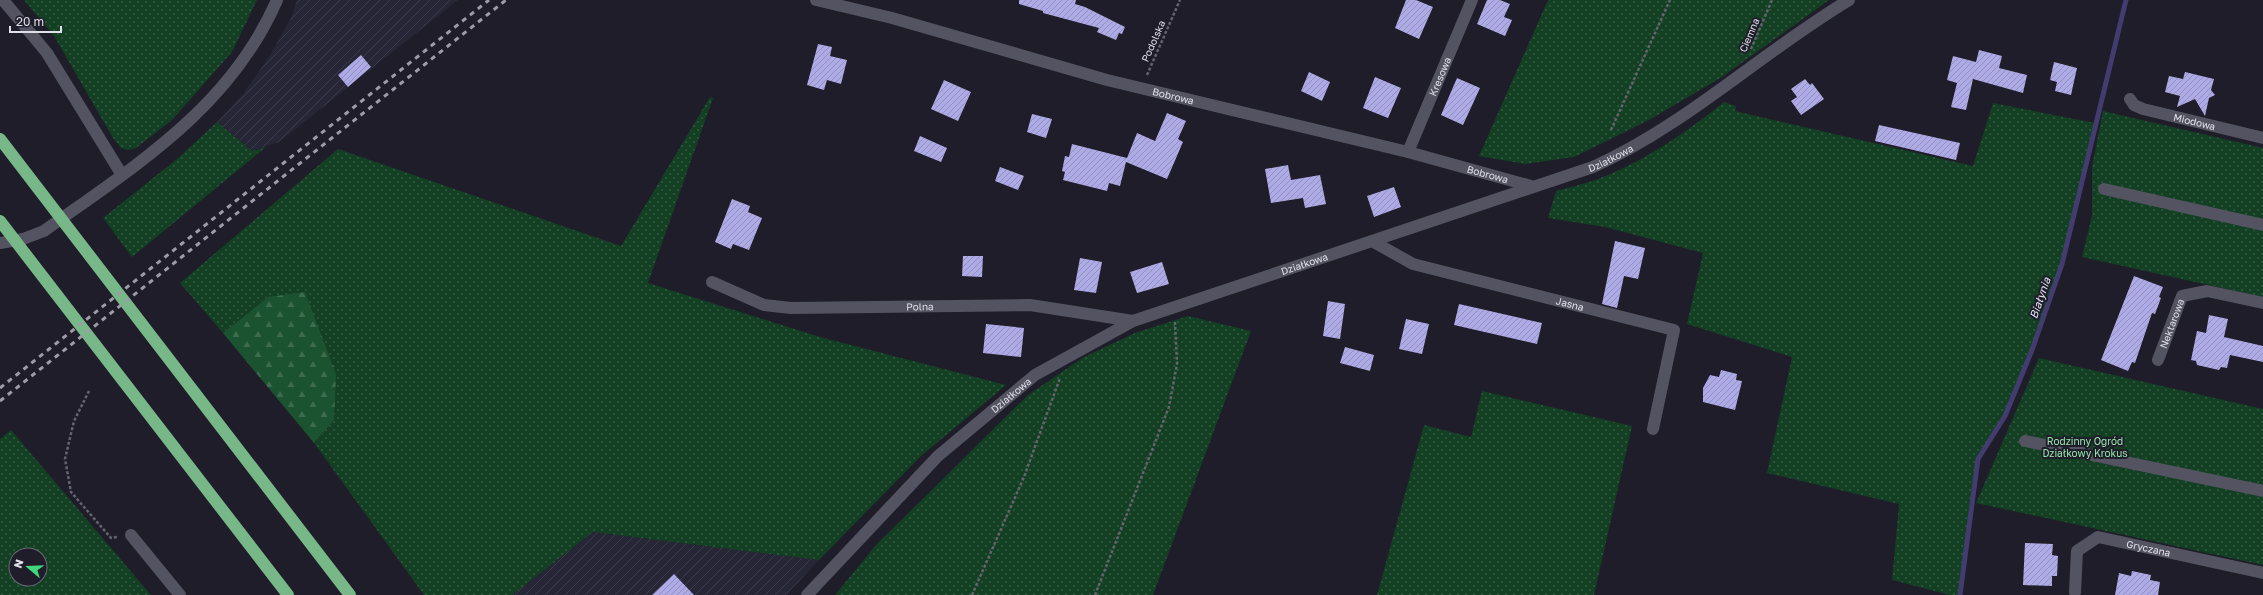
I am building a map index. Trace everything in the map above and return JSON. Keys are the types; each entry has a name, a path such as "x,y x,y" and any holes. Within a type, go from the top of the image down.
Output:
{"highway":[{"path":"0,139 350,595"},
{"path":"0,221 288,595"}],"street":[{"path":"3,0 47,53 122,175"},
{"path":"0,243 23,239 44,231 175,135 228,82 254,47 277,0"},
{"name":"Bobrowa","path":"816,0 892,18 1142,88 1408,152 1531,186"},
{"name":"Kresowa","path":"1408,152 1472,0"},
{"name":"Działkowa","path":"807,595 938,456 1035,376 1068,357 1133,321 1531,186 1593,167 1626,152 1740,76 1820,17 1849,0"},
{"name":"Miodowa","path":"2130,99 2142,110 2263,138"},
{"path":"2104,189 2263,226"},
{"name":"Jasna","path":"1372,241 1413,264 1674,330 1653,429"},
{"name":"Polna","path":"712,282 764,306 1030,305 1133,321"},
{"name":"Nektarowa","path":"2158,360 2182,296 2207,291 2263,303"},
{"path":"2026,441 2263,490"},
{"path":"131,535 180,595"},
{"name":"Gryczana","path":"2075,592 2077,551 2098,537 2263,573"}],"path":[{"name":"Podolska","path":"1142,88 1180,0"},
{"path":"1611,130 1670,0"},
{"name":"Ciemna","path":"1740,76 1772,0"},
{"path":"1095,595 1170,407 1176,364 1174,307"},
{"path":"972,595 1024,477 1068,357"},
{"path":"89,391 74,421 65,459 71,492 111,538 131,535"}],"shaded area":[{"path":"297,0 458,0 279,142 252,151 217,122 243,94 269,57 291,18"},
{"path":"593,532 819,560 786,595 512,595"}],"green space":[{"path":"24,0 257,0 232,52 172,120 136,148 129,150 121,148 113,138 54,36"},
{"path":"1548,0 1829,0 1722,77 1649,120 1574,157 1525,164 1479,156"},
{"path":"710,97 713,98 648,283 820,337 1006,385 921,456 819,560 593,532 512,595 424,595 314,443 334,420 268,297 223,333 180,283 338,149 621,246"},
{"path":"1724,102 1736,106 1735,111 1973,166 1993,103 2095,123 2062,264 2032,350 2005,416 1978,459 1960,595 1950,595 1892,580 1899,504 1767,473 1792,357 1687,324 1703,253 1605,227 1548,218 1556,191 1598,179 1648,155 1680,135"},
{"path":"2103,111 2263,148 2263,297 2082,257 2092,215 2092,167"},
{"path":"217,122 252,151 266,147 132,257 103,218 177,159"},
{"path":"305,292 336,374 334,420 314,443 223,333 268,297"},
{"path":"1188,316 1251,331 1153,595 835,595 876,545 1028,395 1084,357 1135,333"},
{"name":"Rodzinny Ogród Działkowy Krokus","path":"2039,358 2263,409 2263,565 1976,503"},
{"path":"1482,391 1632,426 1594,595 1377,595 1424,425 1471,437"},
{"path":"11,430 151,595 0,595 0,439"}],"building":[{"path":"1019,0 1076,0 1075,4 1085,7 1125,27 1122,34 1119,33 1116,40 1097,32 1099,28 1043,13 1043,11 1019,4"},
{"path":"1406,0 1416,0 1433,7 1419,39 1395,28"},
{"path":"1487,0 1500,0 1510,4 1504,17 1512,20 1505,36 1477,24"},
{"path":"818,44 832,47 830,56 847,60 841,84 827,80 824,90 807,85"},
{"path":"1979,50 2002,56 1999,68 2027,75 2023,93 1973,79 1966,110 1951,107 1957,83 1947,80 1953,56 1976,62"},
{"path":"361,55 371,67 348,87 338,75"},
{"path":"2054,62 2077,68 2071,95 2055,91 2057,82 2050,80"},
{"path":"1309,72 1330,82 1322,101 1301,91"},
{"path":"2185,72 2214,79 2211,90 2215,95 2209,98 2205,116 2195,99 2177,107 2180,96 2165,92 2169,76 2183,79"},
{"path":"1375,77 1401,88 1388,118 1363,108"},
{"path":"1457,78 1480,88 1463,125 1441,115"},
{"path":"1805,79 1810,85 1812,83 1824,99 1801,115 1791,101 1797,97 1791,89"},
{"path":"944,80 971,92 958,121 931,109"},
{"path":"1167,113 1186,121 1178,139 1183,142 1167,179 1126,162 1120,186 1109,183 1107,191 1063,180 1065,172 1062,171 1065,156 1069,157 1072,144 1127,158 1137,133 1155,141"},
{"path":"1032,114 1052,119 1046,138 1027,132"},
{"path":"1879,125 1960,143 1956,160 1875,141"},
{"path":"920,136 947,148 941,162 914,151"},
{"path":"1288,165 1291,180 1320,175 1326,204 1305,208 1303,198 1271,203 1265,169"},
{"path":"1000,167 1024,176 1018,190 995,181"},
{"path":"1394,187 1401,207 1374,217 1367,196"},
{"path":"732,199 750,206 748,212 762,218 749,250 733,244 731,249 715,242"},
{"path":"1615,241 1645,248 1638,279 1624,276 1617,308 1602,304"},
{"path":"963,256 983,256 982,277 962,276"},
{"path":"1080,258 1102,262 1096,293 1074,290"},
{"path":"1162,262 1169,284 1137,293 1130,272"},
{"path":"2134,276 2163,287 2159,297 2161,298 2155,314 2152,313 2135,363 2132,362 2128,371 2101,360"},
{"path":"1328,301 1345,304 1340,339 1323,336"},
{"path":"1459,304 1542,323 1537,344 1454,325"},
{"path":"2209,315 2228,319 2224,337 2263,346 2263,362 2230,355 2227,368 2221,367 2219,370 2197,365 2196,361 2191,360 2197,331 2206,333"},
{"path":"1406,319 1429,324 1422,354 1399,349"},
{"path":"986,324 1024,328 1021,357 983,353"},
{"path":"1345,347 1374,355 1370,371 1340,363"},
{"path":"1721,370 1737,374 1736,380 1742,381 1735,410 1703,402 1703,388 1710,375 1719,377"},
{"path":"2025,543 2053,544 2052,555 2058,556 2057,576 2052,576 2052,586 2023,585"},
{"path":"2132,571 2151,575 2150,580 2160,582 2158,595 2115,595 2119,573 2131,576"},
{"path":"674,574 694,595 652,595"}],"waterway":[{"name":"Białynia","path":"1960,595 1978,459 2005,416 2032,350 2062,264 2126,0"}],"railway":[{"path":"0,388 489,0"},
{"path":"0,401 506,0"}]}
